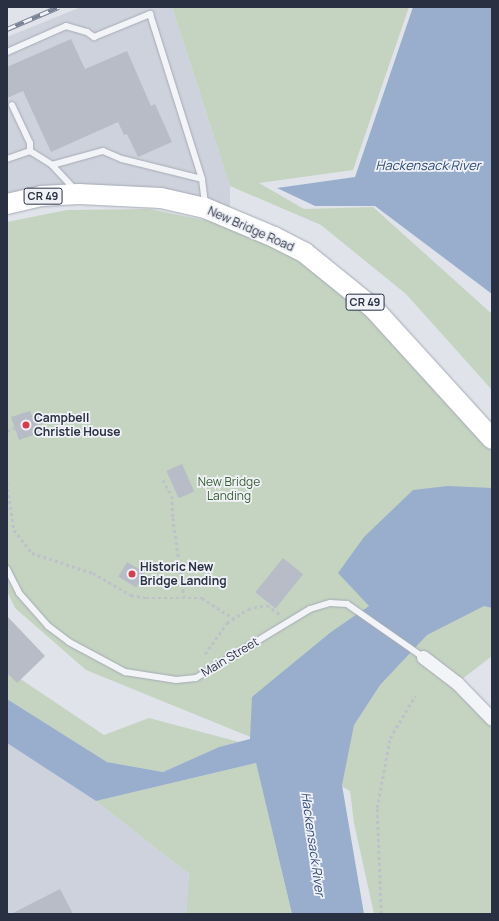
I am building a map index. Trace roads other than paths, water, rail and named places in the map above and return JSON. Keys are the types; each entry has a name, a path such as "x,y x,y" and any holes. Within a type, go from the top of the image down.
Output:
{"main road":[{"name":"New Bridge Road","path":"7,204 42,196 79,194 161,198 205,208 274,237 305,254 341,280 401,338 492,439"}],"street":[{"path":"423,657 457,683 492,719"}],"lane":[{"path":"7,52 66,26 88,32 94,37 150,14 202,179 205,208"},
{"path":"12,105 30,143 30,151"},
{"path":"7,159 30,151"},
{"path":"30,151 52,165 79,194"},
{"path":"52,165 103,151 122,159 202,179"},
{"name":"Main Street","path":"7,569 19,593 48,626 99,659 125,672 137,675 176,680 196,678 310,609 330,603 347,604 423,657"}],"water":[{"name":"Hackensack River","path":"413,7 492,7 492,294 375,206 315,206 277,188 355,177"},
{"path":"448,486 492,488 492,608 484,606 427,635 380,685 354,725 342,785 364,914 292,914 256,763 96,801 7,743 7,699 107,762 163,772 219,747 250,739 252,697 331,632 369,606 338,573 364,537 413,490"}],"railway":[{"path":"7,29 58,7"}],"place":[{"name":"Campbell Christie House","path":"26,425"},
{"name":"Historic New Bridge Landing","path":"132,574"}],"park label":[{"name":"New Bridge Landing","path":"229,489"}]}
